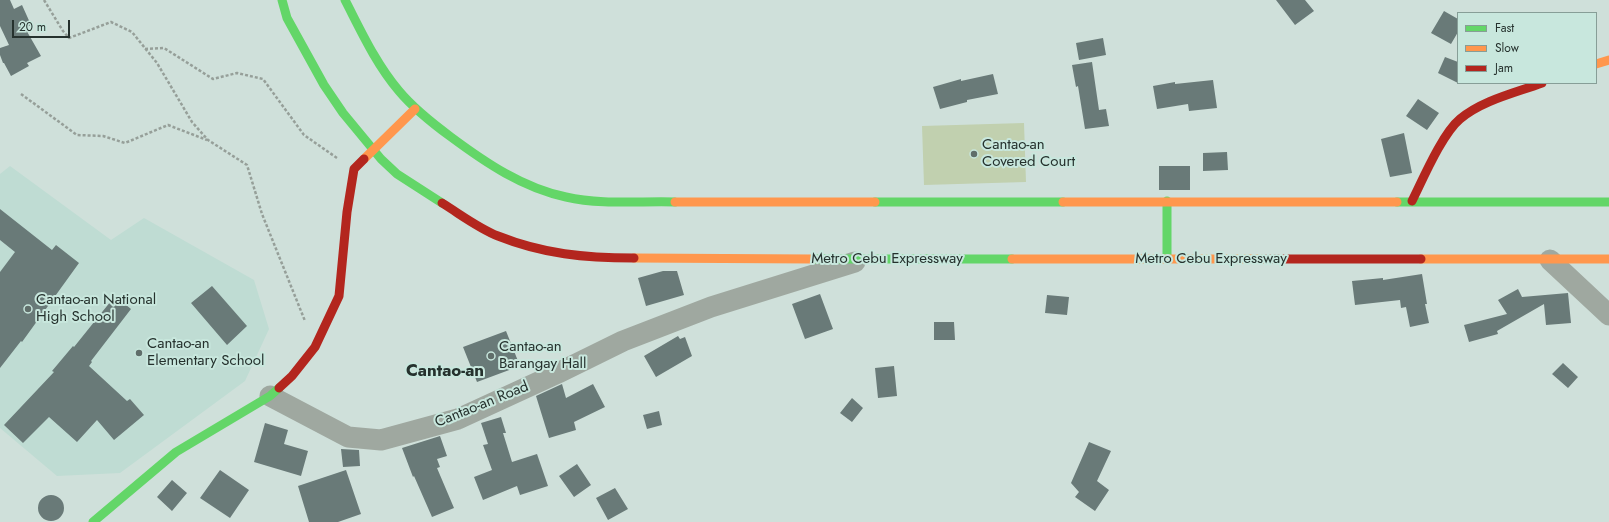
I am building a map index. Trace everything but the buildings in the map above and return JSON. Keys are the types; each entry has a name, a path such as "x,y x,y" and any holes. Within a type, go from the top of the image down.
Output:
{"main road":[{"name":"Metro Cebu Expressway","path":"282,0 287,18 324,85 343,113 381,159 397,174 476,225 497,236 552,253 596,258 1609,259"},
{"path":"345,0 373,55 388,78 415,109 484,160 516,178 535,188 574,198 598,200 702,202 1609,202"},
{"path":"1597,64 1609,60"},
{"path":"1412,201 1429,166 1449,132 1460,119 1488,102 1539,84"},
{"path":"93,522 176,452 270,396 292,376 316,347 339,296 347,212 354,169 415,109"},
{"path":"1167,201 1167,259"}],"street":[{"name":"Cantao-an Road","path":"270,396 348,436 381,440 458,419 623,341 711,307 864,259"},
{"path":"1550,260 1609,314"}],"path":[{"path":"44,0 69,38 111,22 132,32 157,63 192,122 208,140"},
{"path":"145,49 164,48 213,79 237,73 263,79 304,135 354,169"},
{"path":"20,94 77,135 103,136 125,143 168,125 208,140 247,166 262,214 316,347"}],"shaded area":[{"name":"Cantao-an Covered Court","path":"1024,123 1026,182 924,185 922,126"},
{"name":"Cantao-an Elementary School","path":"10,166 111,240 144,218 254,280 269,329 245,381 120,473 57,476 0,428 0,174"}],"traffic: fast":[{"path":"282,0 287,18 324,85 343,113 381,159 397,174 442,203"},
{"path":"345,0 376,59 405,98 437,126 464,147 491,165 520,181 550,193 566,197 606,202 675,202"},
{"path":"1167,201 1167,259"},
{"path":"875,202 1063,202"},
{"path":"1397,202 1609,202"},
{"path":"813,259 1012,259"},
{"path":"93,522 176,452 270,396 279,388"}],"traffic: slow":[{"path":"1597,64 1609,60"},
{"path":"364,159 415,109"},
{"path":"675,202 875,202"},
{"path":"1063,202 1397,202"},
{"path":"634,258 813,259"},
{"path":"1012,259 1263,259"},
{"path":"1421,259 1609,259"}],"traffic: jam":[{"path":"1412,201 1427,169 1446,135 1460,119 1469,112 1489,102 1539,84"},
{"path":"279,388 292,376 315,347 339,296 347,212 354,169 364,159"},
{"path":"442,203 491,233 531,247 581,256 634,258"},
{"path":"1263,259 1421,259"}],"place":[{"name":"Cantao-an Covered Court","path":"974,154"},
{"name":"Cantao-an National High School","path":"28,309"},
{"name":"Cantao-an Elementary School","path":"139,353"},
{"name":"Cantao-an Barangay Hall","path":"491,356"}],"district":[{"name":"Cantao-an","path":"445,372"}]}
